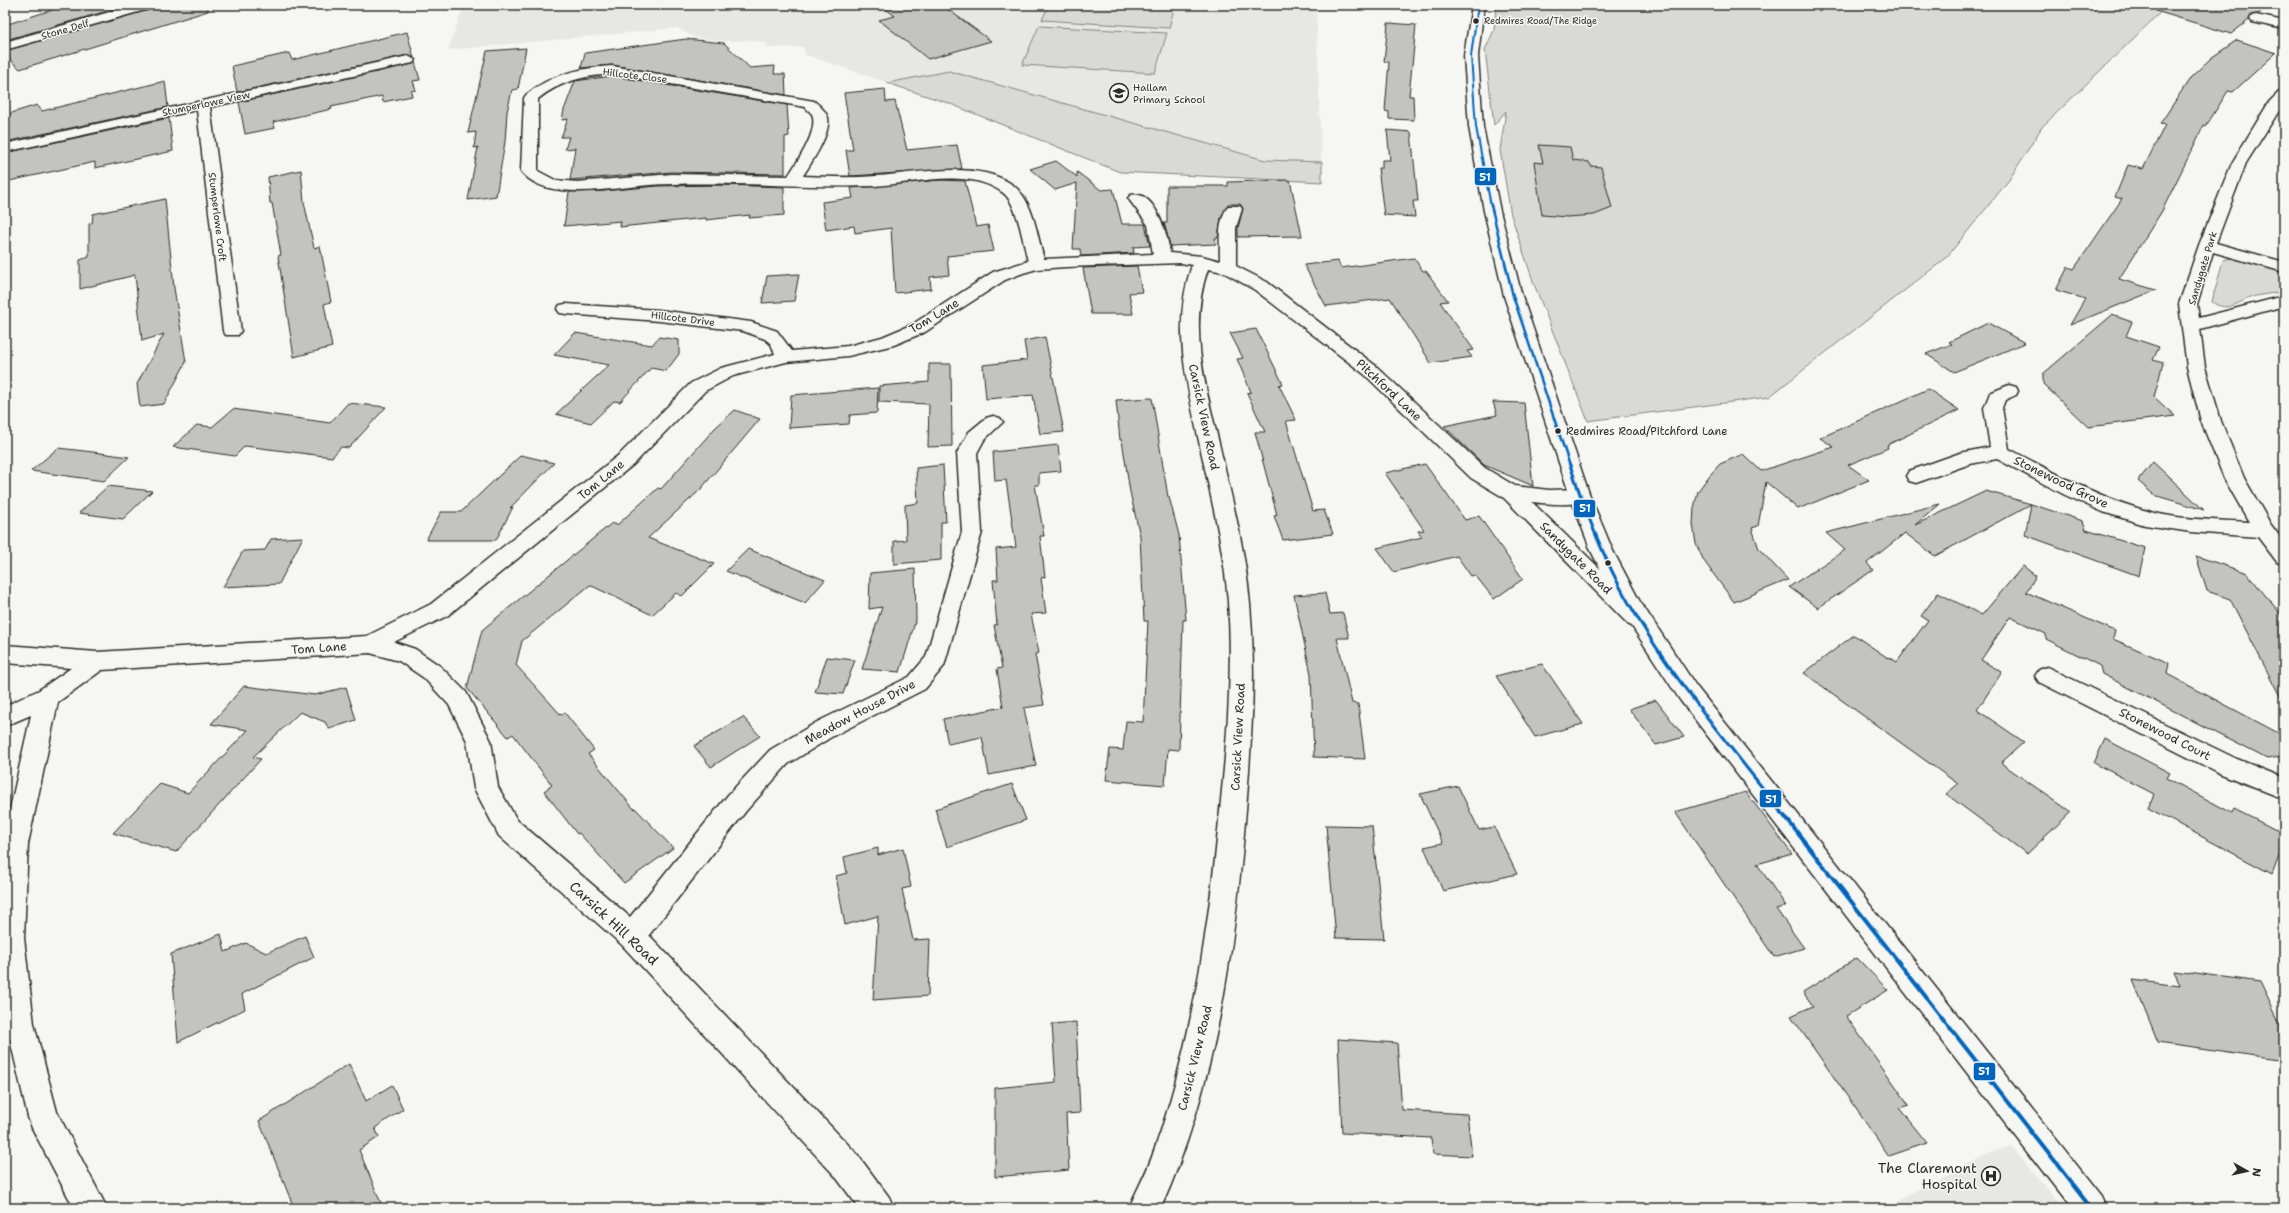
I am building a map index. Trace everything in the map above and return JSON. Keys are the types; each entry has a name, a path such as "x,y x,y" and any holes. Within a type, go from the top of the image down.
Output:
{"street":[{"name":"Stone Delf","path":"5,46 148,5"},
{"path":"1478,5 1471,56 1475,119 1492,210 1513,296 1580,496 1602,552 1642,624 1688,693 1886,948 2091,1208"},
{"path":"2256,19 2284,25"},
{"name":"Stumperlowe View","path":"5,148 408,60"},
{"name":"Hillcote Close","path":"794,179 819,130 821,119 817,110 809,104 612,70 583,73 565,78 539,90 531,98 529,171 540,180 552,185 586,186 670,179 794,179 874,181 960,175 978,177 1008,189 1017,198 1037,264"},
{"name":"Sandygate Park","path":"2284,94 2274,105 2239,163 2207,246 2188,304 2196,367 2211,421 2234,478 2264,530 2284,557"},
{"name":"Stumperlowe Croft","path":"203,104 232,332"},
{"path":"1136,198 1155,220 1159,232 1162,257"},
{"path":"1228,268 1228,228 1234,209"},
{"path":"2207,246 2284,267"},
{"name":"Tom Lane","path":"5,654 97,661 370,644 439,610 627,459 698,387 727,372 786,357 848,351 888,341 919,328 998,276 1037,264 1162,257 1202,261"},
{"name":"Pitchford Lane","path":"1202,261 1228,268 1261,286 1330,338 1370,370 1478,473 1510,492 1550,497 1580,496"},
{"name":"Carsick View Road","path":"1145,1208 1169,1151 1188,1086 1212,990 1226,896 1236,784 1241,690 1240,622 1235,571 1229,532 1189,347 1192,301 1197,271 1202,261"},
{"path":"2190,326 2284,301"},
{"name":"Hillcote Drive","path":"566,309 608,310 681,318 756,329 771,335 780,345 786,357"},
{"name":"Stonewood Grove","path":"2000,452 1993,408 1997,397 2009,390"},
{"name":"Meadow House Drive","path":"632,936 737,803 779,757 825,730 917,683 936,660 972,532 967,453 976,436 993,422"},
{"name":"Stonewood Grove","path":"1916,476 1967,458 2000,452 2072,490 2110,507 2152,520 2191,525 2264,530"},
{"name":"Sandygate Road","path":"1510,492 1642,624"},
{"name":"Carsick Hill Road","path":"370,644 407,655 432,672 458,699 478,741 486,788 508,828 632,936 846,1165 878,1208"},
{"path":"5,716 47,697 97,661"},
{"name":"Stonewood Court","path":"2047,676 2228,766 2284,789"},
{"path":"47,697 15,844 8,939 20,1024 43,1117 91,1208"}],"shaded area":[{"name":"Hallam Primary School","path":"464,5 1316,5 1322,182 1120,172 948,103 806,55 803,47 766,48 768,44 752,40 722,41 694,37 677,28 448,50"},
{"path":"1049,5 1175,5 1169,28 1042,20"},
{"path":"1496,5 2168,5 2042,127 2009,180 1946,258 1769,397 1588,421 1534,284 1511,215 1500,150 1506,111 1494,125 1485,50 1494,30"},
{"path":"1039,26 1167,33 1155,73 1022,65"},
{"path":"949,71 1265,160 1322,162 1322,182 1120,172 948,103 887,83"},
{"path":"2232,258 2284,272 2284,292 2256,296 2234,305 2223,307 2212,302 2223,260"},
{"name":"The Claremont Hospital","path":"2011,1144 2062,1208 1882,1208"}],"building":[{"path":"67,5 129,5 5,40 5,25"},
{"path":"155,5 208,5 208,11 20,69 5,55 5,51 152,9"},
{"path":"881,5 942,5 991,41 928,59 879,20 895,16"},
{"path":"2157,5 2270,5 2258,14 2251,15 2249,20 2231,34 2156,11"},
{"path":"1388,23 1416,25 1409,96 1413,96 1414,120 1389,119 1389,112 1385,111 1389,62 1384,62"},
{"path":"407,32 414,58 408,55 237,92 232,66 289,53 292,60"},
{"path":"686,39 724,43 750,68 775,66 774,74 785,74 786,95 612,65 581,68 585,53"},
{"path":"2237,40 2276,53 2233,92 2228,91 2206,126 2204,125 2162,211 2119,279 2156,290 2070,325 2085,299 2056,290 2068,267 2074,269 2122,199 2115,197 2128,165 2143,169 2165,125 2160,124 2191,77 2211,58"},
{"path":"526,48 518,89 512,90 507,112 505,142 496,196 468,200 478,147 474,148 476,132 468,133 487,51"},
{"path":"415,62 420,80 413,81 416,90 411,91 412,96 383,102 382,96 331,107 332,109 273,122 275,128 245,134 239,102 413,64"},
{"path":"612,76 787,105 789,136 785,137 785,174 672,172 570,180 575,148 565,149 569,137 561,137 568,119 562,120 564,110 575,81"},
{"path":"165,81 168,107 5,142 5,115 37,105 42,111"},
{"path":"885,89 886,102 895,101 907,150 957,145 962,169 850,176 846,150 853,150 844,93"},
{"path":"169,118 173,151 95,168 95,162 5,182 5,153"},
{"path":"1387,130 1411,132 1418,201 1413,201 1415,217 1384,215 1378,168 1382,168 1382,160 1390,160"},
{"path":"1539,145 1570,147 1573,160 1589,162 1591,166 1601,167 1612,208 1594,215 1567,217 1542,215 1534,162 1543,163"},
{"path":"1056,161 1077,177 1077,172 1101,190 1113,189 1122,224 1145,224 1150,246 1133,247 1134,253 1081,256 1080,249 1073,249 1077,183 1055,190 1030,169"},
{"path":"301,170 304,202 314,248 320,246 331,302 324,304 332,347 294,357 278,256 281,255 272,203 270,203 268,177"},
{"path":"940,180 965,181 976,227 988,225 994,251 947,256 949,275 930,277 931,289 895,293 891,228 855,233 854,226 826,230 822,202 853,198 851,188"},
{"path":"1290,180 1302,236 1238,237 1238,228 1243,208 1240,204 1228,204 1221,218 1218,238 1215,238 1216,244 1170,246 1164,223 1167,223 1167,186 1228,186 1228,182"},
{"path":"723,185 784,187 784,215 749,218 750,215 706,220 706,218 620,227 621,221 564,226 569,192 603,191 658,186"},
{"path":"165,199 174,288 186,362 164,404 140,407 137,384 164,334 142,341 135,275 80,289 80,260 89,257 89,224 92,223 93,214"},
{"path":"1414,258 1423,271 1426,271 1448,301 1440,302 1474,350 1467,351 1472,357 1431,363 1390,298 1326,306 1304,265 1338,261 1341,268"},
{"path":"1137,266 1142,292 1129,293 1133,314 1091,314 1083,268"},
{"path":"799,274 794,301 762,303 767,276"},
{"path":"2112,315 2132,322 2126,336 2159,347 2153,360 2163,363 2154,397 2175,416 2088,427 2043,384 2043,374"},
{"path":"1988,323 2025,343 1954,372 1926,354 1952,344 1949,342"},
{"path":"1256,329 1283,384 1279,385 1296,420 1286,421 1313,511 1324,510 1333,534 1283,540 1274,516 1277,515 1255,432 1265,432 1247,393 1251,392 1237,359 1243,358 1230,333"},
{"path":"575,333 652,345 659,337 679,340 679,354 666,371 651,368 620,402 614,401 591,423 556,414 609,365 554,355"},
{"path":"1045,337 1064,432 1040,434 1033,395 986,399 983,365 1027,360 1024,341"},
{"path":"929,364 951,364 952,446 928,447 929,404 879,402 879,386 929,382"},
{"path":"878,388 877,413 850,415 849,424 789,428 791,395"},
{"path":"1928,389 1959,410 1887,445 1888,448 1848,465 1869,480 1798,509 1766,482 1758,526 1752,528 1759,549 1788,580 1734,602 1704,561 1696,544 1693,524 1694,508 1698,491 1709,476 1720,464 1743,454 1761,471 1834,447 1820,438"},
{"path":"1152,398 1168,497 1179,535 1186,620 1183,620 1179,750 1168,749 1165,785 1106,780 1110,749 1123,750 1126,721 1143,722 1148,621 1144,621 1140,536 1130,492 1122,440 1120,440 1116,400"},
{"path":"1493,402 1524,403 1533,486 1484,465 1444,426 1497,415"},
{"path":"348,403 386,407 349,448 341,447 332,457 245,446 235,456 173,447 197,425 212,427 233,409 330,423"},
{"path":"735,410 760,419 700,490 648,538 714,564 682,596 676,593 652,615 590,585 522,641 516,665 561,715 565,713 594,750 588,754 634,809 635,808 673,848 624,883 579,833 577,834 544,791 552,785 513,734 508,737 467,688 482,630 612,523 617,525 658,488 661,489 715,428"},
{"path":"1058,445 1061,471 1039,473 1039,485 1035,485 1044,536 1040,536 1045,577 1041,578 1046,613 1031,614 1039,653 1035,654 1044,705 1024,708 1036,766 989,775 982,737 948,744 943,719 1003,707 997,669 1002,668 994,625 997,625 993,580 998,580 996,549 1016,547 1006,480 995,481 993,452"},
{"path":"58,448 129,457 104,481 31,471"},
{"path":"521,455 554,463 510,508 513,507 496,540 426,540 441,512 461,512"},
{"path":"2153,462 2204,510 2154,495 2138,481"},
{"path":"1425,464 1465,520 1479,516 1523,579 1494,599 1475,575 1471,576 1457,556 1394,572 1377,548 1422,537 1418,531 1424,530 1385,473"},
{"path":"943,465 946,522 941,522 941,560 894,564 894,541 906,540 905,505 918,503 916,468"},
{"path":"108,486 152,491 123,519 79,513"},
{"path":"1986,491 2031,504 1935,556 1905,533 1867,563 1873,570 1818,608 1789,587 1845,550 1826,533 1940,504 1915,525"},
{"path":"2031,504 2083,521 2086,530 2145,548 2139,576 2025,535"},
{"path":"303,537 279,584 223,587 243,551 265,550 271,539"},
{"path":"748,549 825,580 805,603 726,571"},
{"path":"2196,556 2247,573 2284,618 2284,704 2230,599 2207,591"},
{"path":"2023,566 2036,576 2026,592 2115,631 2113,639 2169,663 2167,674 2284,736 2284,756 2267,759 2102,674 2100,666 2046,639 2046,634 2010,617 1981,660 2002,672 1977,710 2024,742 2001,763 2071,812 2027,854 1946,794 1958,784 1804,673 1854,635 1888,658 1889,657 1897,662 1928,620 1921,616 1938,593 1982,615"},
{"path":"915,569 916,619 900,672 862,669 882,607 869,609 870,573"},
{"path":"1325,593 1330,614 1343,613 1349,638 1337,638 1352,703 1358,704 1365,759 1314,757 1311,674 1294,595"},
{"path":"827,657 855,660 843,694 815,692"},
{"path":"1542,664 1583,724 1535,737 1496,676"},
{"path":"244,686 315,695 346,687 356,720 329,729 325,722 300,712 253,757 261,759 176,852 113,833 160,784 188,793 248,730 211,724"},
{"path":"1656,700 1684,737 1656,745 1629,709"},
{"path":"743,717 760,736 711,767 694,746"},
{"path":"2105,739 2170,773 2167,778 2232,813 2234,809 2284,834 2284,842 2272,874 2148,808 2154,794 2094,763"},
{"path":"1012,784 1026,820 947,847 935,809"},
{"path":"1458,786 1479,830 1494,827 1517,874 1443,891 1424,847 1443,843 1420,794"},
{"path":"1746,792 1792,854 1757,864 1786,906 1776,909 1804,948 1774,957 1675,812"},
{"path":"1326,825 1372,826 1384,939 1336,938"},
{"path":"878,848 878,855 903,848 911,887 902,889 913,940 930,939 928,996 873,1000 878,916 845,925 836,876 847,873 844,857"},
{"path":"221,934 225,952 246,943 266,953 305,936 314,957 242,994 245,1009 178,1042 171,954"},
{"path":"1857,958 1888,990 1846,1016 1909,1105 1899,1108 1927,1143 1889,1156 1791,1016 1813,1006 1803,992"},
{"path":"2174,970 2260,982 2284,1032 2284,1060 2158,1042 2133,980 2180,986"},
{"path":"1076,1022 1080,1113 1066,1114 1069,1170 995,1177 995,1088 1056,1082 1052,1024"},
{"path":"1338,1039 1397,1043 1402,1110 1467,1114 1472,1156 1433,1154 1431,1138 1342,1133"},
{"path":"349,1064 366,1101 392,1085 403,1109 375,1128 379,1137 359,1150 383,1208 294,1208 259,1121"}],"transit line":[{"name":"51","path":"1478,5 1471,56 1476,127 1492,211 1513,296 1580,496 1602,551 1630,605 1688,693 2091,1208"}],"place":[{"name":"Redmires Road/The Ridge","path":"1476,21"},
{"name":"Hallam Primary School","path":"1119,93"},
{"name":"Redmires Road/Pitchford Lane","path":"1558,431"},
{"name":"The Claremont Hospital","path":"1991,1176"}]}
